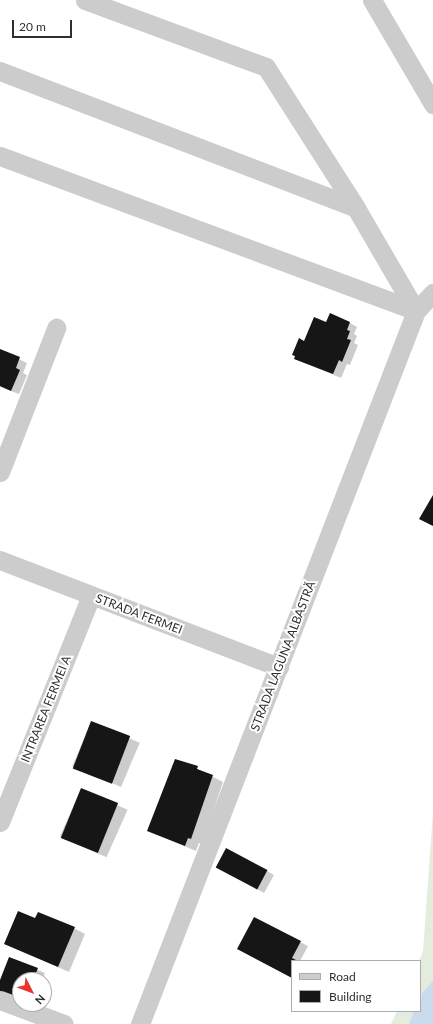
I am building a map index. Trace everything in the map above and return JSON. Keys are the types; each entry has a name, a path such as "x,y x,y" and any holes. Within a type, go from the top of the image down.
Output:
{"street":[{"path":"85,0 266,68 356,208 416,311"},
{"path":"372,0 433,104"},
{"path":"0,71 356,208"},
{"path":"0,156 416,311"},
{"name":"STRADA LAGUNA ALBASTRĂ","path":"140,1024 416,311 433,293"},
{"path":"0,472 56,328"},
{"name":"STRADA FERMEI","path":"0,560 279,667"},
{"name":"INTRAREA FERMEI A","path":"0,822 92,596"},
{"path":"0,1000 64,1024"}],"green space":[{"path":"433,812 433,1024 391,1024 397,1012 421,1012 421,960 419,960 423,951"}],"water":[{"path":"433,981 433,1024 409,1024 414,1012 421,1012 422,993"}],"building":[{"path":"330,313 350,322 347,330 350,331 347,339 351,340 342,362 339,360 333,374 294,359 295,356 292,355 299,338 304,341 314,317 326,322"},
{"path":"0,349 20,357 16,368 20,370 11,391 0,386"},
{"path":"433,495 433,526 419,519"},
{"path":"91,721 130,736 112,784 73,769"},
{"path":"175,759 198,766 197,769 213,775 191,839 188,838 185,846 147,831"},
{"path":"81,788 118,803 98,853 61,838"},
{"path":"226,848 267,870 257,889 216,867"},
{"path":"18,911 35,918 38,912 75,927 58,967 4,944"},
{"path":"254,917 301,941 292,958 296,960 291,960 291,977 237,949"},
{"path":"9,957 38,968 36,972 12,972 12,1000 0,995 0,980"}]}
